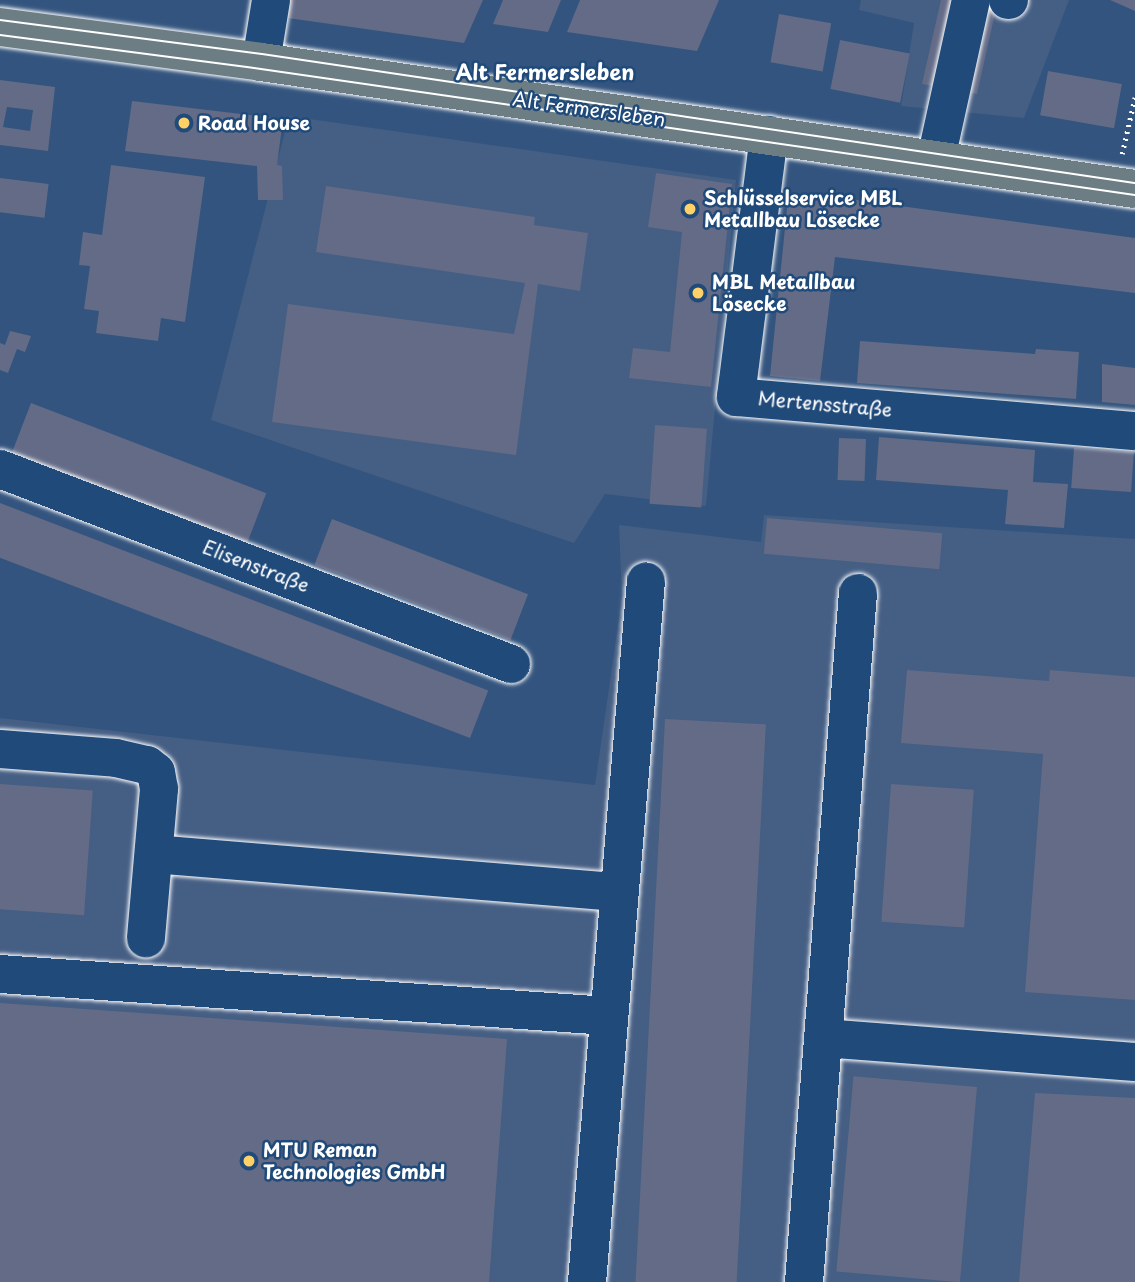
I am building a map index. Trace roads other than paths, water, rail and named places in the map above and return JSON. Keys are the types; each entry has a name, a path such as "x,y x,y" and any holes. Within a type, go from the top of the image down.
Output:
{"main road":[{"name":"Alt Fermersleben","path":"0,27 261,62 1126,188"}],"street":[{"path":"261,62 271,0"},
{"path":"936,159 971,0"},
{"name":"Mertensstraße","path":"769,135 736,397 1135,430"},
{"name":"Elisenstraße","path":"0,469 511,664"},
{"path":"587,1282 646,581"},
{"path":"804,1282 858,593"},
{"path":"0,749 116,758 147,765 156,772 159,789 146,938"},
{"path":"154,854 619,892"},
{"path":"0,974 609,1016"},
{"path":"823,1038 1135,1062"}],"tram line":[{"path":"0,20 262,54 1135,183"},
{"path":"0,35 247,67 1135,195"}],"place":[{"name":"Road House","path":"184,123"},
{"name":"Schlüsselservice MBL Metallbau Lösecke","path":"690,209"},
{"name":"MBL Metallbau Lösecke","path":"698,293"},
{"name":"MTU Reman Technologies GmbH","path":"249,1161"}],"district":[{"name":"Alt Fermersleben","path":"545,71"}]}
